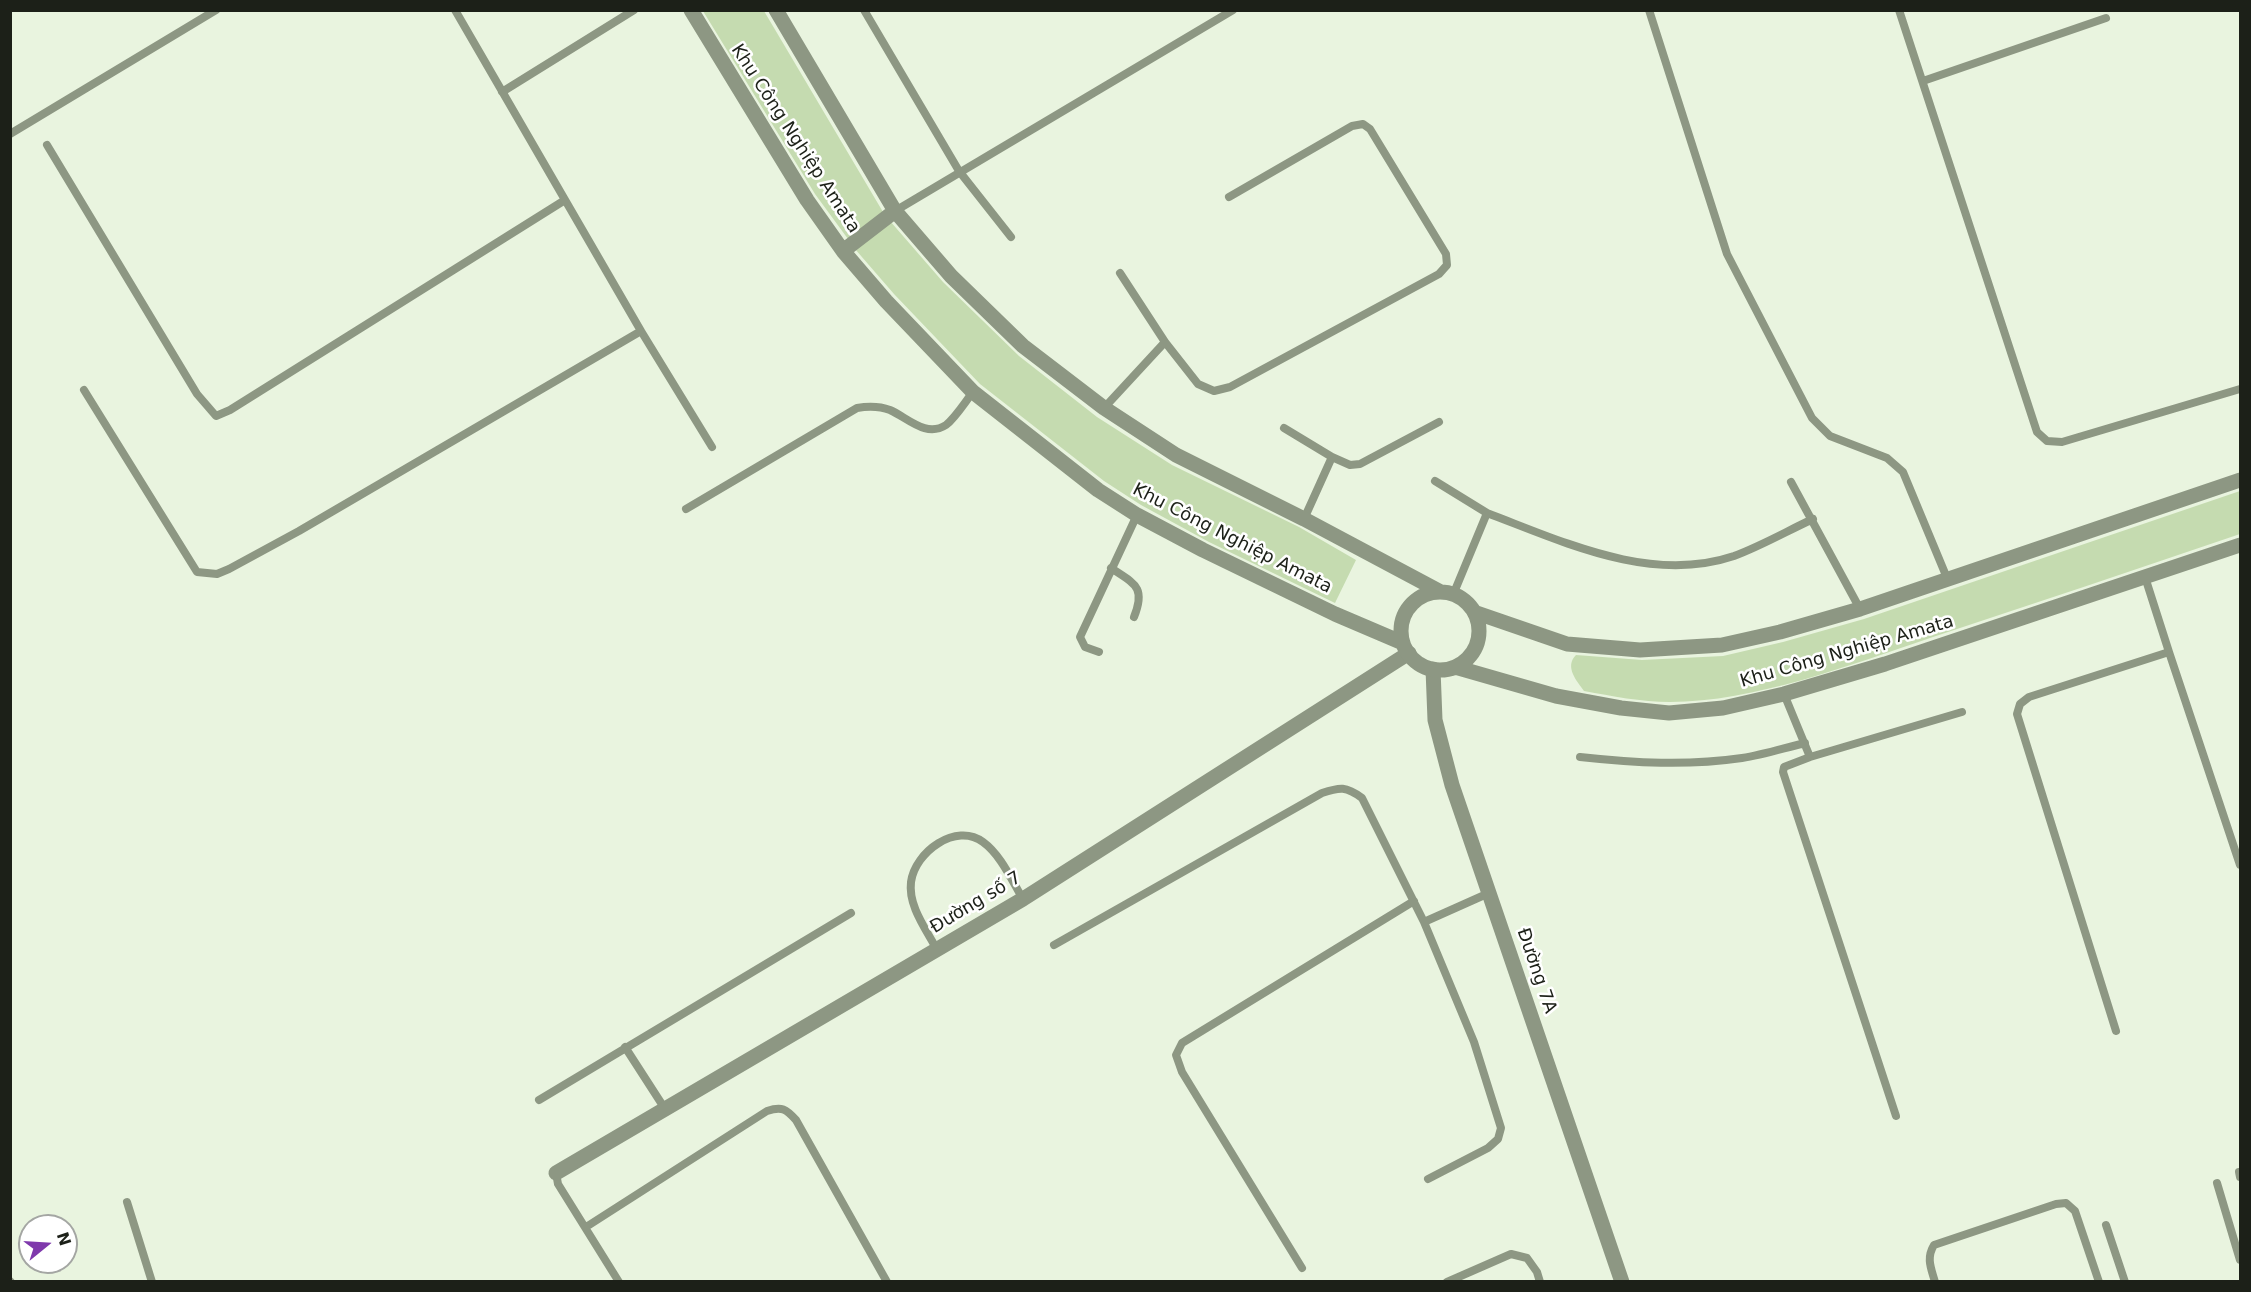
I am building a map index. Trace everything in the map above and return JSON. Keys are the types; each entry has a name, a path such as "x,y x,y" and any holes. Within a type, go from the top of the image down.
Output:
{"street":[{"name":"Khu Công Nghiệp Amata","path":"691,10 807,200 843,251 886,301 973,392 1098,490 1137,515 1203,550 1406,648"},
{"path":"776,10 895,211 951,276 1023,346 1104,408 1176,455 1466,602 1474,612 1478,624 1479,637 1475,647 1465,661 1455,667 1433,669 1414,660 1406,648 1401,630 1403,619 1410,607 1425,595 1447,593"},
{"path":"843,251 895,211"},
{"name":"Khu Công Nghiệp Amata","path":"1474,612 1567,644 1640,650 1722,645 1780,632 1860,609 2241,480"},
{"name":"Khu Công Nghiệp Amata","path":"1455,667 1556,696 1622,708 1669,712 1723,708 1784,694 1885,664 2241,545"},
{"name":"Đường số 7","path":"556,1173 1023,899 1406,648"},
{"name":"Đường 7A","path":"1433,669 1435,720 1452,785 1622,1281"}],"lane":[{"path":"10,134 216,10"},
{"path":"455,10 640,331 712,447"},
{"path":"502,92 634,10"},
{"path":"864,10 959,171 1011,237"},
{"path":"895,211 1233,10"},
{"path":"1649,10 1727,254 1812,418 1830,436 1887,458 1903,472 1947,578"},
{"path":"1899,10 2037,432 2047,441 2062,442 2241,389"},
{"path":"1923,81 2106,18"},
{"path":"1120,273 1165,342 1198,384 1214,391 1230,387 1439,274 1447,265 1446,254 1370,129 1363,124 1352,126 1229,197"},
{"path":"47,145 197,394 216,416 230,410 565,200"},
{"path":"84,390 197,572 217,574 299,531 640,331"},
{"path":"1104,408 1165,342"},
{"path":"686,509 857,408 872,406 888,409 922,428 937,430 948,423 973,392"},
{"path":"1284,428 1332,457 1350,465 1360,464 1439,422"},
{"path":"1304,519 1332,457"},
{"path":"1435,481 1487,513 1555,540 1637,562 1706,563 1735,555 1813,519"},
{"path":"1791,482 1860,609"},
{"path":"1447,593 1487,513"},
{"path":"1099,652 1085,647 1080,637 1137,515"},
{"path":"1111,568 1135,583 1140,591 1141,601 1134,617"},
{"path":"2145,577 2241,865"},
{"path":"2116,1030 2017,714 2020,704 2029,697 2169,652"},
{"path":"1784,694 1810,757"},
{"path":"1896,1116 1783,772 1784,767 1788,764 1962,712"},
{"path":"1580,757 1633,763 1671,764 1744,758 1805,743"},
{"path":"1054,945 1322,793 1337,788 1352,790 1362,798 1424,922 1474,1042 1501,1128 1498,1139 1488,1148 1428,1179"},
{"path":"937,950 913,903 911,882 916,863 928,850 945,840 967,836 983,842 995,855 1023,899"},
{"path":"1424,922 1489,893"},
{"path":"1302,1268 1182,1072 1176,1055 1182,1043 1414,901"},
{"path":"539,1100 851,913"},
{"path":"625,1047 665,1109"},
{"path":"586,1227 767,1111 777,1107 786,1109 796,1120 887,1281"},
{"path":"556,1173 558,1184 619,1281"},
{"path":"2217,1183 2241,1260"},
{"path":"127,1202 152,1281"},
{"path":"1935,1281 1929,1262 1929,1252 1934,1245 2056,1204 2066,1203 2075,1211 2098,1281"},
{"path":"2106,1225 2125,1281"},
{"path":"1447,1281 1510,1254 1527,1258 1537,1272 1540,1281"}],"green space":[{"path":"703,11 764,11 883,212 848,239 815,194"},
{"path":"890,221 943,282 1019,356 1097,417 1172,465 1299,527 1356,560 1335,603 1209,542 1141,505 1104,481 980,384 894,294 855,249"},
{"path":"2240,491 2240,534 1802,680 1735,696 1659,702 1584,691 1571,669 1576,655 1642,660 1723,656 1783,642 1864,619"}]}
